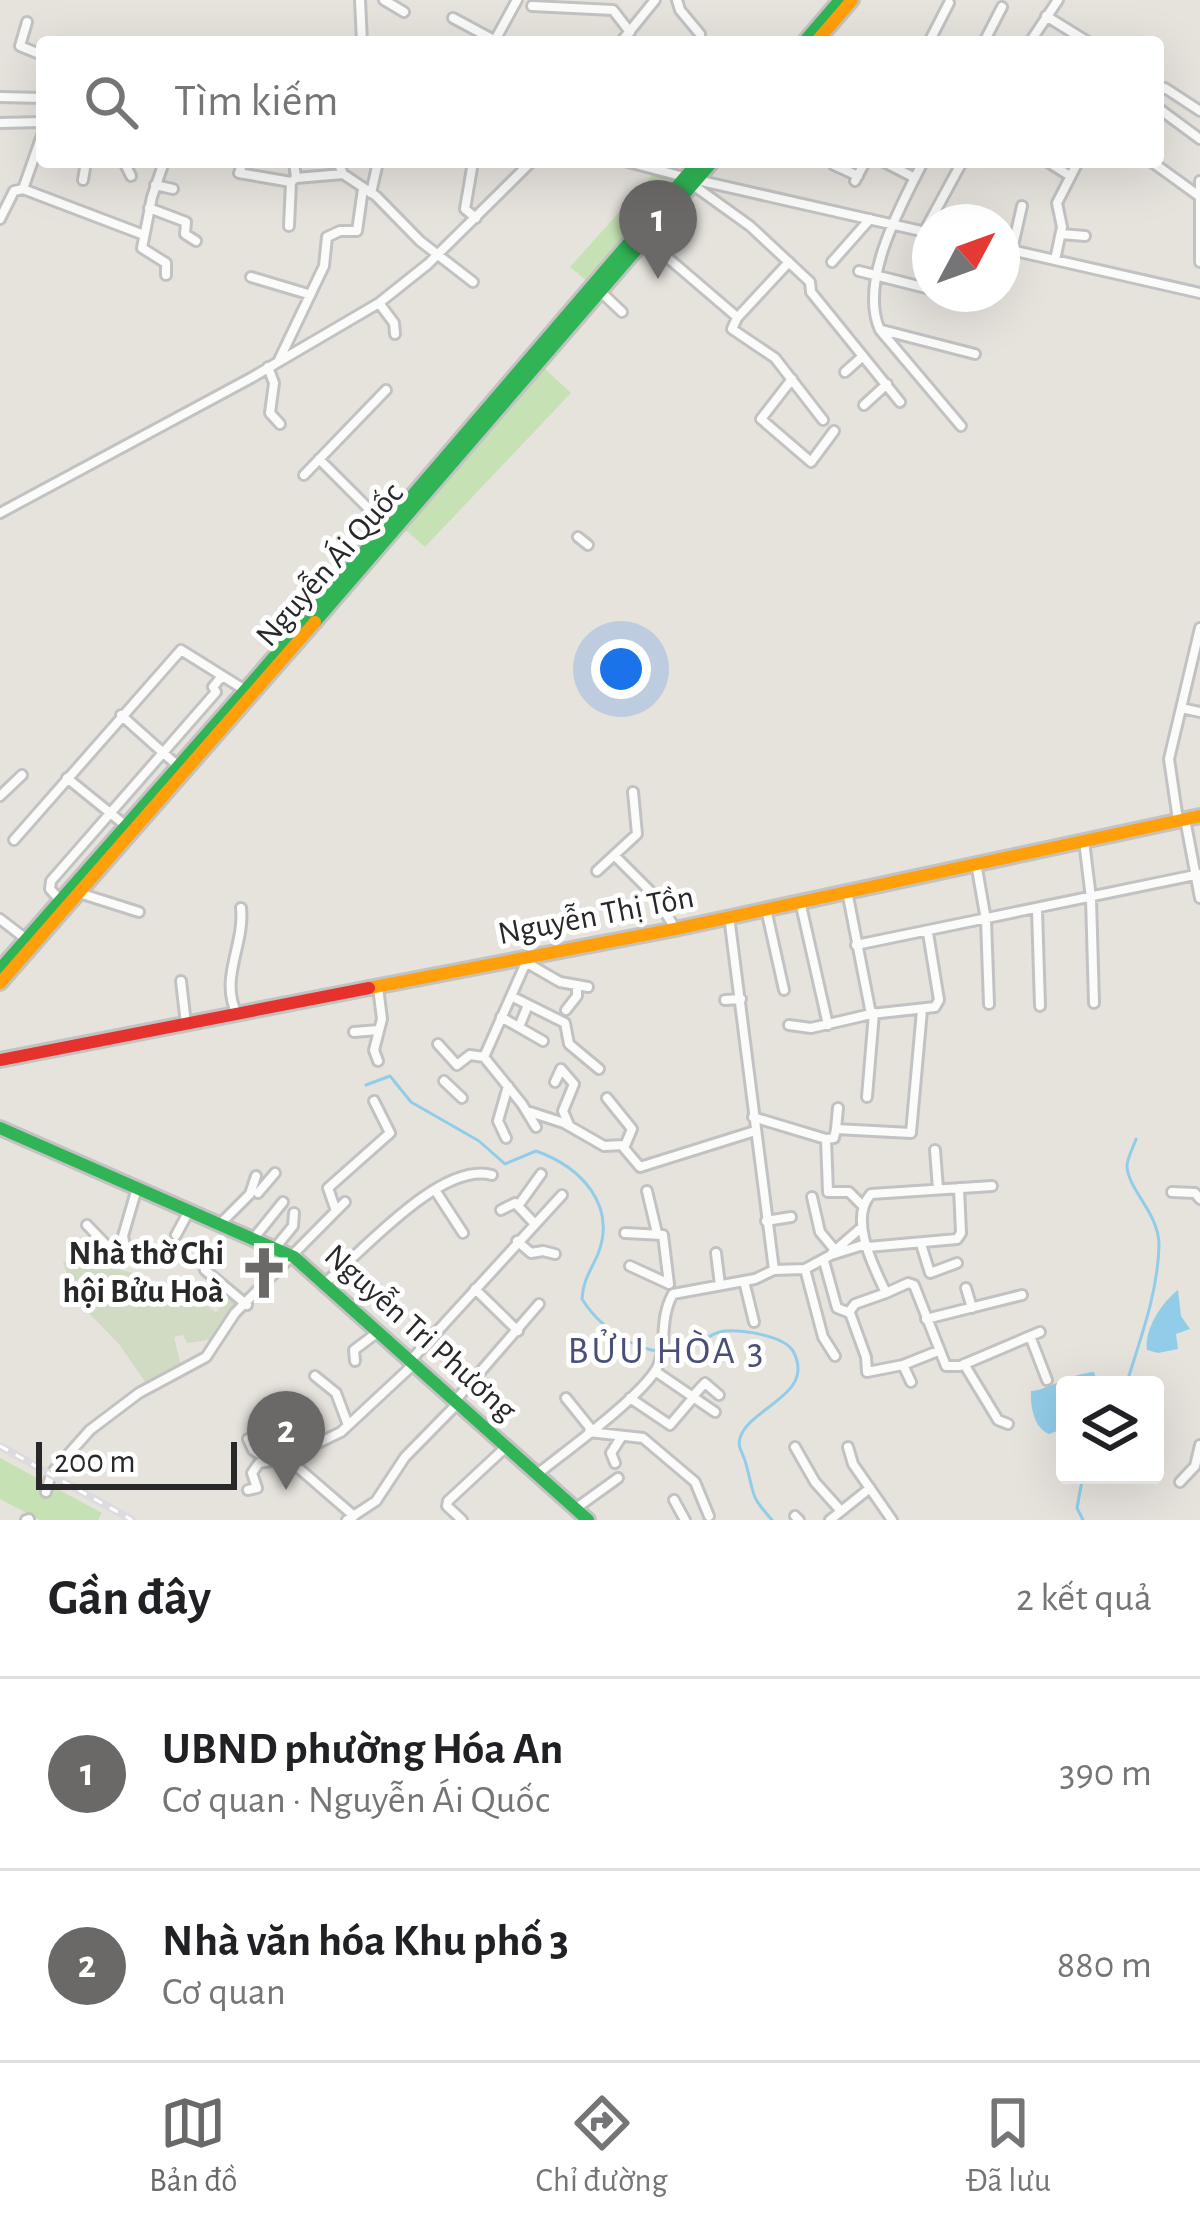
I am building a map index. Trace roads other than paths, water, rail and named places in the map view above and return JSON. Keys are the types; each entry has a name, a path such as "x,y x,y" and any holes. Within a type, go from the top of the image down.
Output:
{"main road":[{"path":"809,36 840,0"},
{"path":"821,36 852,0"},
{"path":"692,181 696,168"},
{"path":"390,530 706,168"},
{"name":"Nguyễn Ái Quốc","path":"0,983 60,900 602,293 692,181"},
{"name":"Nguyễn Ái Quốc","path":"0,969 79,893 390,530"},
{"name":"Nguyễn Thị Tồn","path":"0,1060 528,960 1188,818"},
{"name":"Nguyễn Tri Phương","path":"0,1128 294,1257 588,1520"}],"street":[{"path":"360,0 362,36"},
{"path":"384,0 404,12"},
{"path":"626,36 655,0"},
{"path":"677,0 700,34"},
{"path":"1034,36 1058,0"},
{"path":"497,36 515,1"},
{"path":"932,36 949,3"},
{"path":"532,6 614,10 629,32"},
{"path":"987,36 1002,7"},
{"path":"1046,16 1078,36"},
{"path":"453,18 485,36"},
{"path":"27,22 20,46 36,53"},
{"path":"1164,88 1200,111"},
{"path":"0,97 36,98"},
{"path":"1164,113 1200,139"},
{"path":"0,123 36,122"},
{"path":"23,189 36,152"},
{"path":"83,180 85,168"},
{"path":"127,168 131,176"},
{"path":"162,168 143,249 166,263 166,274"},
{"path":"241,168 239,173 293,180 343,174"},
{"path":"289,226 294,168"},
{"path":"340,168 473,282"},
{"path":"278,361 323,266 327,237 357,231 377,168"},
{"path":"472,168 465,209 476,218"},
{"path":"0,513 379,303 439,254 525,168"},
{"path":"648,168 912,229"},
{"path":"839,168 856,179 862,168"},
{"path":"896,168 915,178"},
{"path":"920,168 891,224 873,314 880,329 961,426"},
{"path":"941,204 959,168"},
{"path":"1057,168 1070,176"},
{"path":"1055,260 1061,234 1057,203 1075,168"},
{"path":"1160,168 1200,196"},
{"path":"692,181 810,282 811,292 900,402"},
{"path":"1200,181 1200,262"},
{"path":"155,185 173,189"},
{"path":"0,219 4,201 23,189 144,235"},
{"path":"1020,212 1022,206"},
{"path":"149,208 186,222 185,235 196,241"},
{"path":"832,262 870,219"},
{"path":"1061,234 1085,236"},
{"path":"647,240 737,318"},
{"path":"1020,252 1200,293"},
{"path":"789,262 737,318 734,333 775,358 823,420"},
{"path":"859,271 912,285"},
{"path":"251,277 308,294"},
{"path":"602,293 622,312"},
{"path":"379,303 394,323 395,334"},
{"path":"880,329 975,354"},
{"path":"285,346 297,351"},
{"path":"845,372 863,356"},
{"path":"268,368 274,383 270,413 280,424"},
{"path":"792,379 761,418 811,463 834,431"},
{"path":"864,405 886,384"},
{"path":"304,475 386,391"},
{"path":"319,459 390,530"},
{"path":"578,537 588,545"},
{"path":"1200,629 1169,759 1188,818 1200,898"},
{"path":"14,840 181,650 245,690"},
{"path":"60,900 50,883 216,692 213,687 222,676"},
{"path":"1181,708 1200,712"},
{"path":"121,715 178,766"},
{"path":"0,796 22,775"},
{"path":"67,778 125,825"},
{"path":"597,871 638,831 633,792"},
{"path":"1084,839 1094,1003"},
{"path":"615,856 654,896 675,929"},
{"path":"976,862 986,920 989,1004"},
{"path":"856,945 1197,874"},
{"path":"846,890 872,1014 867,1097"},
{"path":"79,893 140,912"},
{"path":"800,900 828,1025"},
{"path":"765,907 784,990"},
{"path":"238,1014 231,1000 231,969 241,934 241,908"},
{"path":"1036,910 1040,1006"},
{"path":"729,916 774,1270"},
{"path":"0,920 26,939"},
{"path":"789,1024 811,1028 872,1014 935,1007 939,1000 928,933"},
{"path":"484,1057 528,960 552,978 583,987 566,1010"},
{"path":"181,981 186,1024"},
{"path":"378,986 382,1019 374,1050 378,1061"},
{"path":"513,997 565,1023 569,1044 599,1069"},
{"path":"725,1000 741,999"},
{"path":"520,1028 529,1005"},
{"path":"836,1129 911,1133 922,1010"},
{"path":"501,1018 543,1041"},
{"path":"354,1033 378,1030"},
{"path":"438,1044 458,1064"},
{"path":"463,1098 444,1082 470,1055 484,1057 536,1127"},
{"path":"555,1082 561,1070 574,1084 563,1111 570,1126"},
{"path":"506,1138 498,1121 508,1086"},
{"path":"608,1098 632,1129 624,1145"},
{"path":"336,1211 328,1188 389,1132 374,1101"},
{"path":"753,1118 826,1139 834,1138 838,1108"},
{"path":"528,1112 570,1126 604,1146 624,1145"},
{"path":"624,1145 637,1166 644,1167 755,1130"},
{"path":"826,1139 828,1192 849,1192 863,1206"},
{"path":"935,1150 938,1189"},
{"path":"220,1223 260,1194 275,1173"},
{"path":"326,1282 421,1196 472,1173 492,1175"},
{"path":"518,1206 541,1174"},
{"path":"761,1179 776,1175"},
{"path":"256,1176 260,1194"},
{"path":"87,1225 114,1253 125,1253 123,1236 138,1186"},
{"path":"886,1292 863,1226 863,1206 871,1194 992,1186"},
{"path":"629,1266 671,1289 720,1285 774,1270 805,1269 867,1245 921,1244 960,1236 958,1188"},
{"path":"435,1190 463,1233"},
{"path":"646,1191 657,1233"},
{"path":"1172,1192 1195,1193 1200,1199"},
{"path":"248,1490 257,1488 252,1473 267,1460 336,1436 348,1425 412,1362 562,1195"},
{"path":"812,1197 830,1256 837,1308 849,1312"},
{"path":"254,1238 283,1202"},
{"path":"46,1492 51,1474 90,1430 139,1393 199,1364 228,1322 345,1202"},
{"path":"501,1210 515,1203 534,1223"},
{"path":"176,1235 189,1209"},
{"path":"275,1248 292,1226 294,1213"},
{"path":"766,1221 791,1217"},
{"path":"830,1256 863,1226"},
{"path":"536,1475 656,1371 671,1289 664,1238 657,1233 625,1234"},
{"path":"518,1241 531,1253 554,1254"},
{"path":"921,1244 930,1273 957,1263"},
{"path":"716,1253 720,1285"},
{"path":"805,1269 824,1337 836,1356"},
{"path":"206,1270 247,1305"},
{"path":"744,1281 754,1322"},
{"path":"849,1312 855,1304 908,1283 914,1285 946,1366 956,1368 1035,1334 1047,1379"},
{"path":"965,1288 972,1308"},
{"path":"475,1289 518,1330"},
{"path":"926,1318 1022,1295"},
{"path":"354,1516 376,1501 405,1456 539,1304"},
{"path":"849,1312 867,1372 938,1351"},
{"path":"355,1361 354,1350 380,1331"},
{"path":"964,1364 998,1420 1008,1424"},
{"path":"903,1365 911,1382"},
{"path":"656,1371 715,1412"},
{"path":"315,1376 336,1393 348,1425"},
{"path":"630,1398 670,1425 705,1383 719,1395"},
{"path":"566,1398 589,1430 643,1438 695,1482 709,1516"},
{"path":"615,1463 612,1451 622,1436"},
{"path":"284,1437 302,1481 354,1516 369,1520"},
{"path":"248,1439 267,1460"},
{"path":"462,1520 447,1506 448,1501 506,1447"},
{"path":"795,1447 815,1482 853,1520"},
{"path":"848,1447 853,1464 892,1520"},
{"path":"1180,1481 1196,1466 1199,1451"},
{"path":"575,1509 618,1478"},
{"path":"830,1520 870,1488"},
{"path":"674,1501 685,1520"}],"water":[{"path":"1178,1290 1181,1316 1190,1329 1176,1334 1178,1349 1147,1350 1155,1317"},
{"path":"1056,1383 1056,1431 1049,1434 1040,1427 1031,1403 1031,1391"}],"waterway":[{"path":"366,1085 390,1076 411,1102 479,1141 505,1164 536,1151 580,1178 599,1204 603,1219 603,1236 582,1299 602,1323 629,1342 676,1351 712,1335 741,1331 781,1341 793,1351 796,1379 746,1427 739,1442 754,1494 772,1520"},
{"path":"1129,1376 1152,1299 1159,1245 1154,1223 1129,1175 1127,1163 1136,1139"},
{"path":"1081,1484 1077,1508 1083,1520"}],"railway":[{"path":"0,1446 132,1520"}],"place":[{"name":"UBND phường Hóa An","path":"658,279"},
{"name":"Nhà thờ Chi hội Bửu Hoà","path":"264,1273"},
{"name":"Nhà văn hóa Khu phố 3","path":"286,1490"}],"district":[{"name":"BỬU HÒA 3","path":"667,1351"}]}
